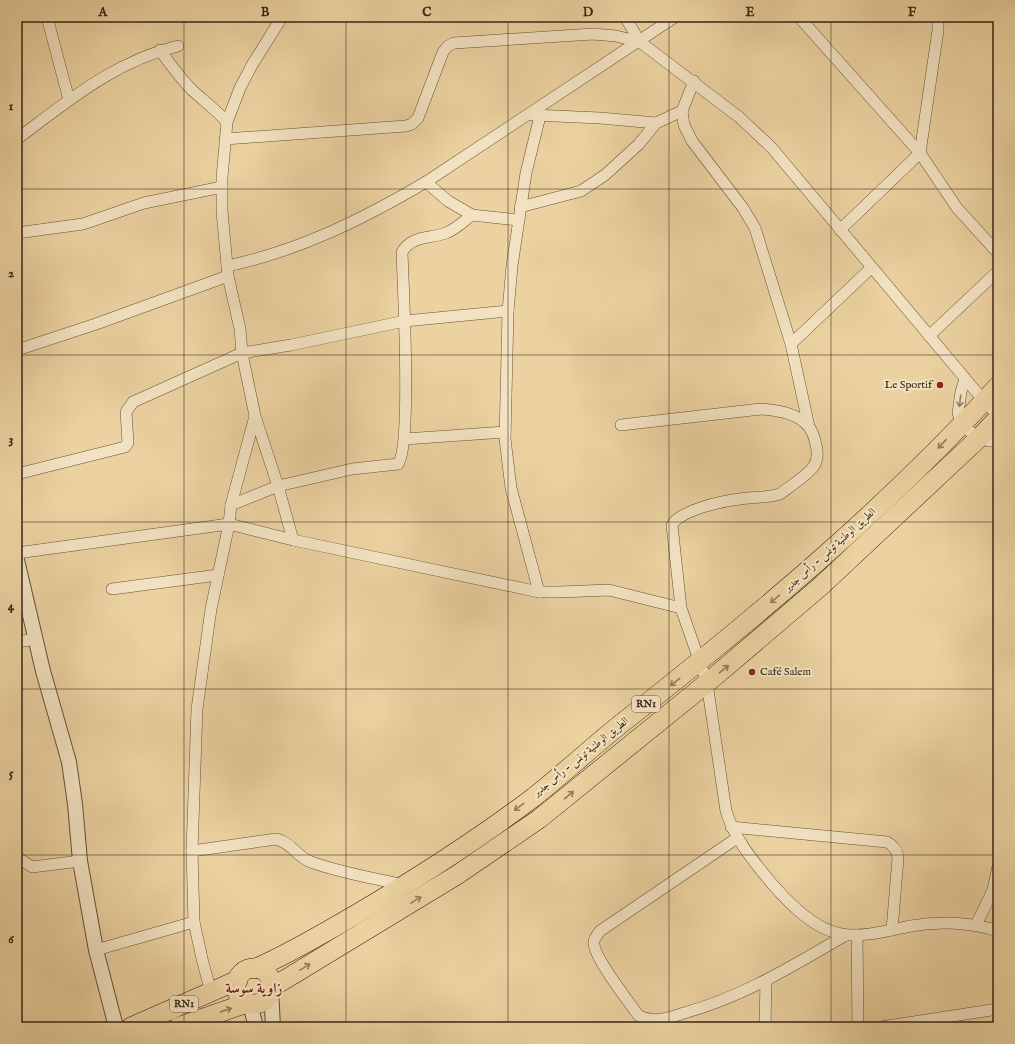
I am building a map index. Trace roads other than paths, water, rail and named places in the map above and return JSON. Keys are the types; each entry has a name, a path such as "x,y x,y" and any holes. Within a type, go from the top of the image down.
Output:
{"highway":[{"name":"الطريق الوطنية تونس - رأس جدير","path":"254,969 277,959 405,885 461,850 534,796 620,725 699,663 778,597 856,528 933,454 998,386"},
{"name":"الطريق الوطنية تونس - رأس جدير","path":"271,988 457,875 539,820 707,683 821,586 978,439 998,417"},
{"path":"254,969 264,972 271,982 271,988"},
{"name":"RN1","path":"131,1027 238,980 244,972 254,969"},
{"path":"238,980 237,991 242,1000 249,1003"},
{"name":"RN1","path":"178,1027 249,1003 264,1001 271,988"}],"street":[{"path":"47,17 69,100"},
{"path":"282,17 252,65 240,88 227,122 222,187 228,271 240,329 242,353 255,416 278,486 293,540"},
{"path":"625,17 640,42"},
{"path":"17,350 96,324 255,260 302,245 384,207 535,115 675,17"},
{"path":"799,17 920,153 956,208 998,253"},
{"path":"840,230 920,153 938,30 938,17"},
{"path":"225,139 406,126 412,124 418,118 443,52 448,46 454,43 599,34 616,36 640,42 694,81 739,117 772,148 871,268 998,417"},
{"path":"17,139 100,78 160,50 178,46"},
{"path":"160,50 175,71 192,90 213,106 227,122"},
{"path":"694,81 682,111 684,124 692,141 744,208 755,228 791,344 809,427 818,451 814,465 780,494 723,502 681,516 674,522 671,531 681,608 707,683 726,811 731,827 737,838 769,880 798,911 812,922 841,934 851,935 913,926 949,924 976,925 998,931"},
{"path":"520,206 581,191 605,175 639,144 656,123 682,111"},
{"path":"535,115 600,118 656,123"},
{"path":"535,115 518,220 508,312 505,432 511,488 538,592"},
{"path":"426,182 448,201 472,215 518,220"},
{"path":"17,233 83,224 144,203 222,187"},
{"path":"231,506 278,486 352,469 394,466 401,461 405,439 405,321 402,252 406,245 413,240 448,232 472,215"},
{"path":"791,344 871,268"},
{"path":"929,336 998,270"},
{"path":"17,474 125,447 128,443 126,412 133,402 242,353 291,345 405,321 508,312"},
{"path":"965,379 961,392 958,413 962,423 978,439 998,442"},
{"path":"621,425 761,409 781,412 796,418 809,427"},
{"path":"211,992 194,922 192,851 198,709 210,609 229,524 231,506 255,416"},
{"path":"405,439 505,432"},
{"path":"17,553 229,524 293,540 538,592 609,590 681,608"},
{"path":"17,560 36,639 69,762 75,804 80,861 96,950 116,1027"},
{"path":"112,589 218,575"},
{"path":"17,642 36,639"},
{"path":"731,827 887,842 891,844 895,848 898,858 892,930"},
{"path":"737,838 600,931 594,942 594,948 598,957 638,1015 645,1019 661,1020 709,1006 738,995 851,935"},
{"path":"192,851 276,839 283,841 310,861 335,870 405,885"},
{"path":"17,857 32,867 80,861"},
{"path":"976,925 993,890 998,866"},
{"path":"96,950 194,922"},
{"path":"851,935 858,1027"},
{"path":"765,1027 766,981"},
{"path":"271,988 273,1027"},
{"path":"249,1003 256,1027"},
{"path":"881,1027 940,1022 998,1009"}],"place":[{"name":"Le Sportif","path":"940,385"},
{"name":"Café Salem","path":"752,672"}],"district":[{"name":"زاوية سوسة","path":"254,988"}]}
